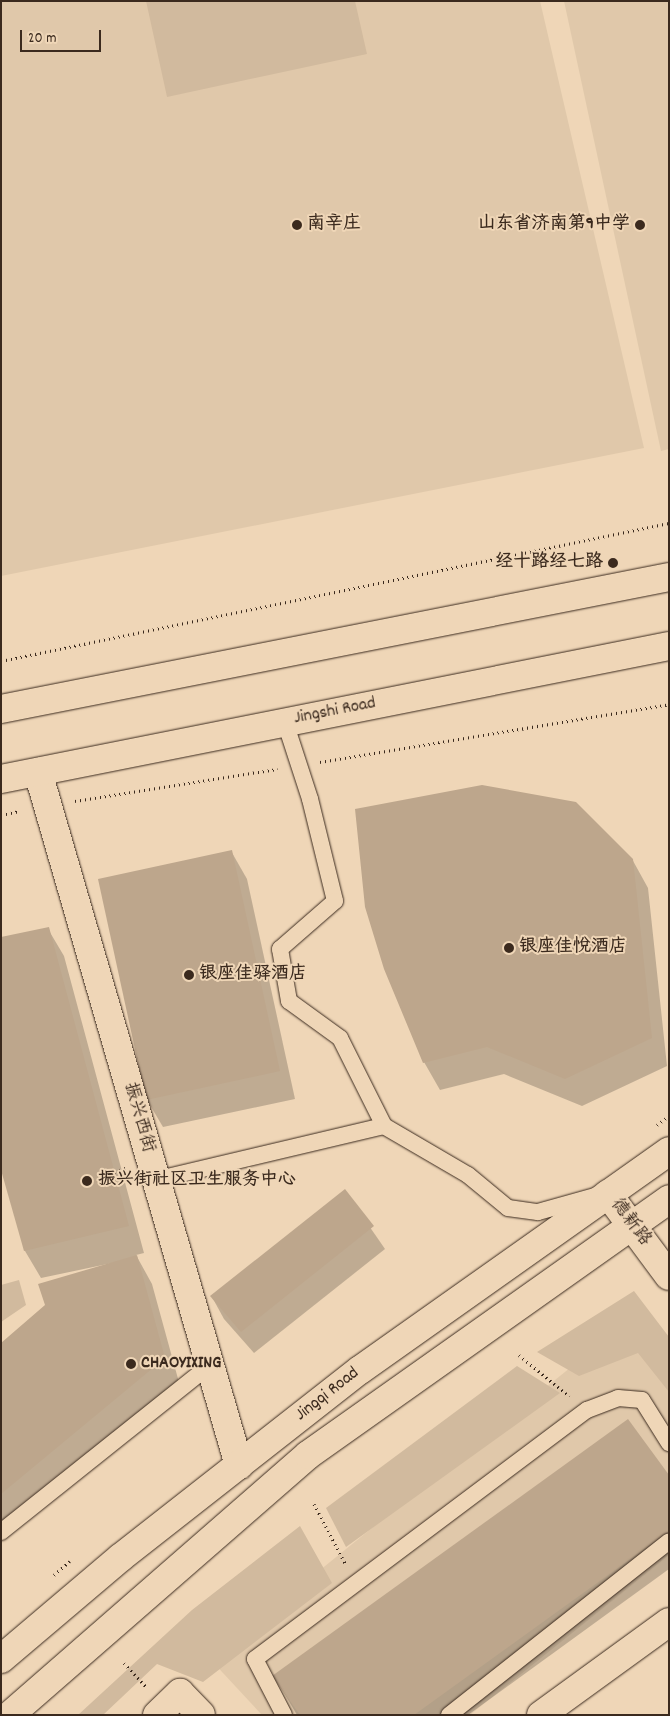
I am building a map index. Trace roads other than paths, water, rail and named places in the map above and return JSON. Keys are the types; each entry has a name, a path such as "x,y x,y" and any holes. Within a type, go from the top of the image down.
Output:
{"main road":[{"path":"1,709 669,577"},
{"name":"Jingshi Road","path":"1,779 669,646"},
{"name":"振兴西街","path":"38,772 239,1465"},
{"name":"Jingqi Road","path":"1,1659 120,1558 360,1370 669,1151"},
{"name":"德新路","path":"608,1194 669,1276"},
{"name":"Jingqi Road","path":"10,1715 308,1456 669,1199"},
{"path":"541,1715 669,1622"},
{"path":"161,1711 180,1693 201,1715"}],"lane":[{"path":"285,722 300,766 335,901 280,948 289,1001 340,1038 384,1126 468,1175 508,1208 538,1212 587,1196 608,1194"},
{"path":"155,1180 384,1126"},
{"path":"1,1532 209,1366"},
{"path":"284,1715 255,1659 355,1581 587,1410 618,1398 642,1400 669,1443"},
{"path":"449,1715 669,1540"}],"place":[{"name":"南辛庄","path":"297,225"},
{"name":"山东省济南第9中学","path":"640,225"},
{"name":"经十路经七路","path":"613,563"},
{"name":"银座佳悦酒店","path":"509,948"},
{"name":"银座佳驿酒店","path":"189,975"},
{"name":"振兴街社区卫生服务中心","path":"87,1181"},
{"name":"CHAOYIXING","path":"131,1364"}]}
